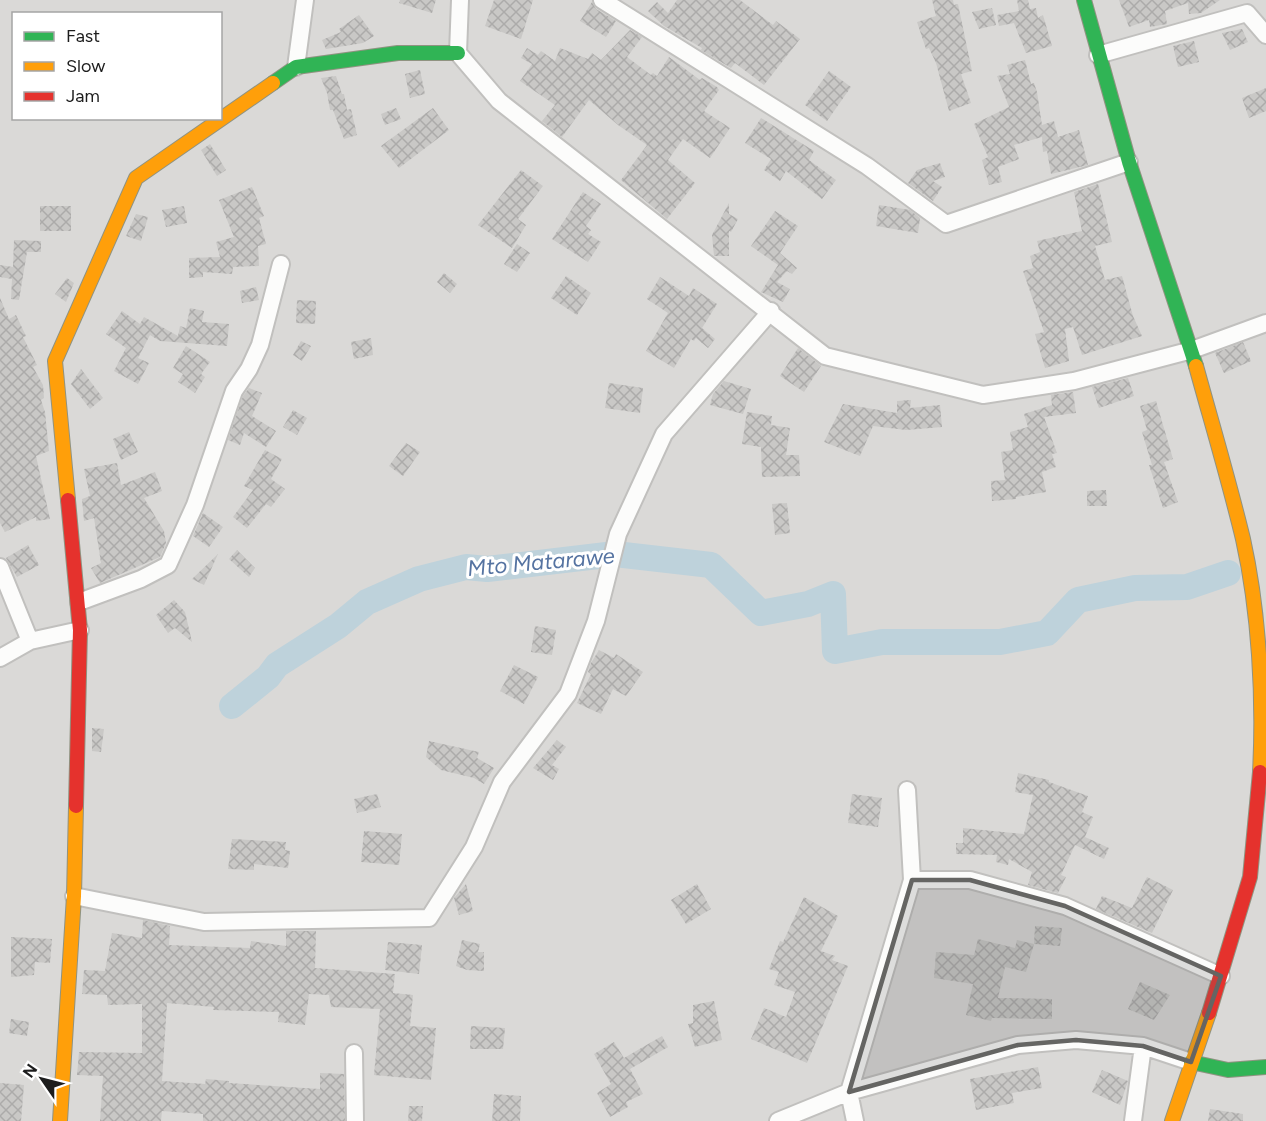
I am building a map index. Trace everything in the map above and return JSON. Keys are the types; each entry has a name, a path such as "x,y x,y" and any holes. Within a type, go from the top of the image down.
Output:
{"street":[{"path":"296,67 305,0"},
{"path":"460,0 458,53 499,101 771,311 825,356 983,395 1074,381 1192,351 1266,323"},
{"path":"602,0 867,166 946,224 1129,162"},
{"path":"1084,0 1129,162 1192,351 1243,541 1255,624 1262,737 1259,802 1250,877 1221,976 1172,1121"},
{"path":"1098,55 1247,13 1266,34"},
{"path":"222,118 296,67 398,53 458,53"},
{"path":"60,1121 74,896 80,630 55,361 136,178 220,120"},
{"path":"78,602 141,579 168,565 195,505 234,391 249,369 260,345 280,264"},
{"path":"74,896 204,922 429,918 474,847 502,782 568,694 596,621 618,534 664,434 771,311"},
{"path":"0,567 30,641"},
{"path":"0,658 30,641 80,630"},
{"path":"855,1121 849,1092 912,880 907,790"},
{"path":"912,880 970,880 1065,906 1221,976"},
{"path":"778,1121 849,1092 1018,1045 1076,1040 1143,1046 1219,1071 1251,1071 1266,1067"},
{"path":"1133,1121 1143,1046"},
{"path":"354,1053 355,1121"}],"highlighted area":[{"path":"912,880 970,880 1065,906 1221,976 1191,1062 1143,1046 1076,1040 1018,1045 849,1092"}],"shaded area":[{"path":"0,0 1266,0 1266,1121 0,1121"}],"building":[{"path":"400,0 436,0 432,13 399,3"},
{"path":"494,0 533,0 521,39 485,26"},
{"path":"677,0 740,0 773,25 776,21 800,39 764,85 735,63 731,68 701,50 702,48 664,26 648,11 657,2 668,13"},
{"path":"932,0 953,0 954,5 958,4 972,71 961,74 971,103 949,111 936,63 929,48 926,49 917,22 936,16"},
{"path":"1017,0 1028,0 1030,9 1036,8 1038,18 1043,15 1052,46 1026,53 1014,23 999,26 997,15 1019,11"},
{"path":"1119,0 1220,0 1201,13 1189,14 1188,3 1165,11 1167,24 1150,27 1149,20 1129,27"},
{"path":"592,2 596,9 616,21 606,37 580,21"},
{"path":"992,8 996,25 979,29 972,12"},
{"path":"359,15 374,36 363,43 326,49 322,40 341,32 339,29"},
{"path":"1242,29 1248,42 1230,50 1222,33"},
{"path":"630,30 642,37 627,57 651,75 653,73 657,76 669,57 700,80 702,78 717,87 719,90 704,111 730,128 710,158 683,139 668,160 695,183 667,219 621,180 647,145 618,125 589,100 562,137 542,121 555,105 520,81 532,64 521,58 527,48 538,55 541,51 555,61 560,48 588,59 592,53 601,60"},
{"path":"1194,41 1199,62 1178,67 1173,46"},
{"path":"1025,60 1031,84 1034,83 1037,92 1042,125 1054,121 1058,137 1079,130 1088,165 1051,174 1047,151 1043,152 1042,137 1014,145 1019,159 998,167 1002,182 989,185 982,160 988,157 974,124 1009,107 997,76 1010,74 1007,65"},
{"path":"420,70 425,94 410,98 405,74"},
{"path":"829,71 851,87 827,121 805,105"},
{"path":"336,76 342,94 344,94 347,110 351,109 357,135 344,139 333,110 330,110 321,78"},
{"path":"1266,88 1266,111 1249,118 1242,98"},
{"path":"396,108 401,119 385,125 381,114"},
{"path":"433,108 449,130 399,168 381,146"},
{"path":"761,118 814,151 809,160 836,180 822,199 786,171 780,181 764,170 771,159 745,143"},
{"path":"210,144 226,170 217,176 201,150"},
{"path":"940,163 945,177 933,181 942,187 933,201 908,183 917,170"},
{"path":"521,170 543,186 518,219 526,225 512,248 478,225"},
{"path":"1098,184 1112,242 1095,246 1105,280 1122,276 1133,316 1142,336 1082,355 1073,327 1065,329 1069,361 1045,368 1035,334 1044,332 1023,271 1033,268 1030,256 1040,252 1037,241 1082,231 1074,192"},
{"path":"252,187 264,216 259,218 266,244 258,246 259,266 233,267 232,274 203,272 203,277 189,278 189,258 220,257 216,242 234,237 219,200"},
{"path":"583,192 601,204 586,226 591,230 588,234 601,242 588,262 552,239"},
{"path":"729,203 729,214 738,219 731,232 729,231 729,256 714,256 712,235"},
{"path":"879,205 910,210 920,218 918,233 876,226"},
{"path":"40,206 71,206 71,231 40,231"},
{"path":"184,206 187,223 166,227 162,210"},
{"path":"775,211 798,226 780,253 797,268 792,274 787,271 777,282 790,289 783,302 761,292 778,265 751,246"},
{"path":"136,214 148,217 141,241 126,236"},
{"path":"14,240 41,241 41,252 27,252 19,300 11,299 12,279 0,277 0,265 13,267"},
{"path":"517,244 530,253 517,272 504,264"},
{"path":"444,273 457,284 450,293 437,282"},
{"path":"566,276 591,293 577,315 551,298"},
{"path":"660,277 689,296 693,288 717,304 702,328 715,339 708,348 696,338 694,341 691,339 674,368 646,351 668,313 647,299"},
{"path":"67,278 74,283 66,302 55,294"},
{"path":"256,287 259,300 242,303 240,291"},
{"path":"0,298 9,319 16,315 26,336 23,337 37,365 33,367 43,385 44,398 41,400 45,412 49,451 36,456 50,519 36,521 36,517 5,532 0,523"},
{"path":"297,300 316,301 315,324 296,323"},
{"path":"190,308 204,311 202,322 229,324 227,346 160,341 150,335 138,358 149,363 138,384 114,371 126,348 106,334 122,311 140,324 144,317 178,336 180,326 186,328"},
{"path":"371,338 373,355 354,359 351,342"},
{"path":"301,341 311,346 302,361 293,355"},
{"path":"1243,342 1251,361 1224,373 1215,353"},
{"path":"186,346 210,362 201,374 205,377 195,393 178,382 183,374 173,368"},
{"path":"798,348 821,366 804,392 780,376"},
{"path":"81,369 103,398 90,409 71,384"},
{"path":"1128,378 1134,396 1099,408 1092,387"},
{"path":"724,381 751,389 743,414 710,405 713,394"},
{"path":"609,383 643,388 640,413 605,408"},
{"path":"249,388 262,393 252,416 276,431 266,447 244,433 240,445 228,440 243,396"},
{"path":"1073,392 1076,413 1044,417 1057,453 1052,454 1056,467 1042,472 1046,492 1016,497 1016,499 992,501 991,481 1005,480 1001,452 1013,450 1010,432 1028,427 1024,414 1052,405 1051,395"},
{"path":"911,400 910,408 940,405 942,427 906,430 873,426 860,456 824,442 843,404 897,413 897,401"},
{"path":"1156,401 1173,459 1164,462 1178,502 1163,508 1149,465 1152,465 1142,432 1147,430 1140,406"},
{"path":"293,410 307,418 297,435 283,427"},
{"path":"747,412 772,416 771,425 790,428 786,455 799,455 800,476 762,477 761,447 742,444"},
{"path":"129,432 138,452 121,460 113,439"},
{"path":"406,443 420,452 403,476 389,466"},
{"path":"265,450 282,459 271,479 285,489 271,507 266,504 247,528 233,517 253,490 244,486"},
{"path":"117,463 121,485 155,472 162,491 144,498 164,531 166,543 160,557 100,583 91,568 101,563 94,518 84,521 82,499 90,496 84,469"},
{"path":"1106,490 1107,506 1087,506 1087,491"},
{"path":"787,503 790,533 775,535 772,504"},
{"path":"203,513 223,527 209,547 193,536"},
{"path":"28,545 39,565 17,577 6,558"},
{"path":"237,550 255,568 249,577 229,559"},
{"path":"218,554 204,585 192,579"},
{"path":"174,600 185,612 192,642 175,628 168,633 156,615"},
{"path":"535,626 556,630 552,655 531,652"},
{"path":"599,650 614,658 616,654 643,672 626,696 613,689 601,714 577,703 591,674 588,672 591,663"},
{"path":"514,665 538,677 524,704 500,691"},
{"path":"92,728 104,729 101,752 92,751"},
{"path":"557,740 566,747 552,765 559,769 553,780 533,768"},
{"path":"429,741 479,752 477,758 494,768 484,784 474,778 441,770 426,757"},
{"path":"1018,773 1049,780 1049,782 1088,796 1082,812 1093,817 1085,837 1109,848 1104,859 1075,845 1061,875 1066,877 1058,893 1028,885 1032,872 1009,859 1008,865 996,862 997,855 956,854 956,843 963,843 963,828 1024,834 1033,795 1015,792"},
{"path":"377,794 381,807 357,813 354,799"},
{"path":"852,794 882,798 878,827 848,823"},
{"path":"364,831 402,834 399,865 361,862"},
{"path":"232,839 286,842 285,850 290,851 288,868 254,864 254,870 228,869"},
{"path":"1147,877 1173,890 1152,933 1096,909 1102,896 1132,908"},
{"path":"466,884 473,911 459,915 454,898"},
{"path":"697,884 711,909 686,924 671,900"},
{"path":"804,897 838,916 821,951 835,956 832,960 848,966 807,1063 751,1039 764,1008 786,1017 795,992 774,985 779,972 769,969 780,941 783,942"},
{"path":"143,920 170,926 169,945 250,948 251,941 286,946 286,931 316,931 315,968 395,974 393,993 413,995 410,1026 436,1028 431,1080 374,1075 380,1009 331,1007 329,995 309,994 305,1025 278,1022 279,1012 213,1010 214,1007 167,1003 162,1081 205,1084 206,1079 229,1081 229,1083 320,1089 320,1073 344,1074 345,1121 203,1121 203,1114 162,1111 161,1121 100,1121 103,1076 77,1075 79,1052 142,1053 142,1004 108,1005 107,995 82,994 84,970 105,971 112,933 142,938"},
{"path":"1035,926 1062,928 1060,946 1034,944"},
{"path":"11,937 52,939 50,963 35,962 34,975 11,977"},
{"path":"978,939 1015,948 1017,940 1034,944 1026,972 1005,967 998,998 1052,999 1052,1019 992,1018 991,1021 966,1015 973,984 934,978 936,952 974,955"},
{"path":"462,940 480,944 478,952 484,952 484,971 467,970 456,966"},
{"path":"388,942 422,945 419,974 385,970"},
{"path":"1140,982 1170,995 1154,1020 1128,1009"},
{"path":"714,1001 722,1040 695,1047 688,1024 693,1023 693,1005"},
{"path":"11,1019 29,1022 27,1036 9,1033"},
{"path":"471,1026 505,1028 503,1049 470,1049"},
{"path":"662,1036 668,1047 630,1069 643,1094 626,1102 628,1107 610,1117 597,1093 611,1084 594,1054 614,1042 624,1058"},
{"path":"1038,1067 1042,1088 1012,1093 1014,1103 976,1110 970,1079"},
{"path":"1102,1070 1128,1081 1120,1105 1092,1092"},
{"path":"0,1083 24,1085 21,1121 0,1121"},
{"path":"494,1094 521,1096 520,1121 492,1121"},
{"path":"409,1106 423,1106 422,1121 408,1121"},
{"path":"1210,1109 1243,1114 1243,1121 1208,1121"}],"waterway":[{"name":"Mto Matarawe","path":"232,706 268,677 277,665 338,626 367,602 419,579 466,567 487,569 615,554 711,565 761,613 808,604 833,594 835,651 882,642 1000,642 1047,633 1078,600 1135,588 1187,587 1228,573"}],"traffic: fast":[{"path":"1084,0 1129,162 1196,366"},
{"path":"273,83 296,67 398,53 458,53"},
{"path":"1191,1062 1228,1070 1266,1067"}],"traffic: slow":[{"path":"222,118 273,83"},
{"path":"68,500 55,361 136,178 220,120"},
{"path":"1196,366 1243,539 1253,595 1261,685 1260,772"},
{"path":"60,1121 74,896 76,806"},
{"path":"1172,1121 1209,1013"}],"traffic: jam":[{"path":"68,500 80,630 76,806"},
{"path":"1209,1013 1250,877 1260,772"}]}
